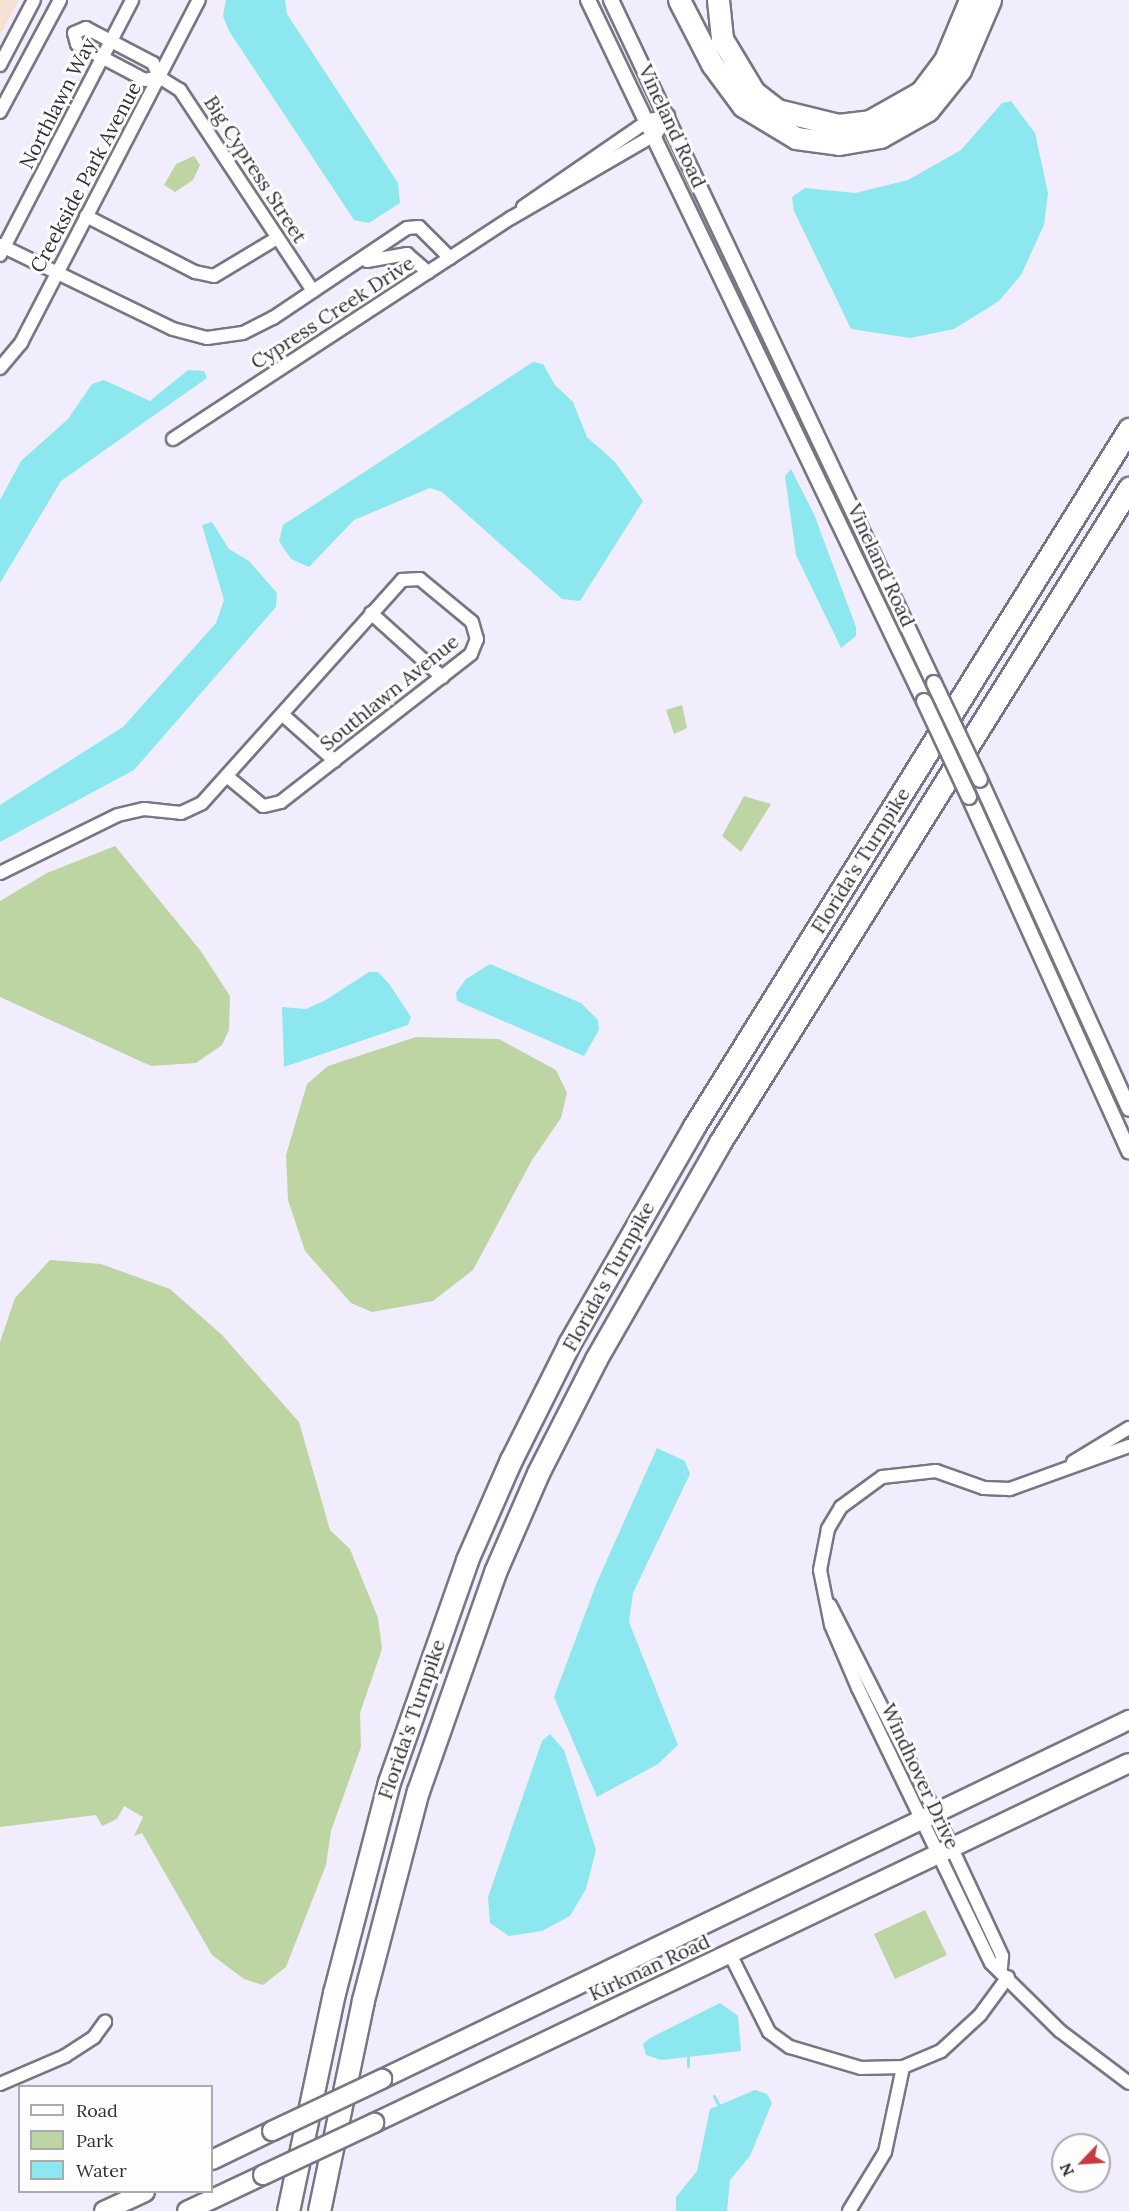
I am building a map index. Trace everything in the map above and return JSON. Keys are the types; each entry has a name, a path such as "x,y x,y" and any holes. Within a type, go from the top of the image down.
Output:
{"highway":[{"path":"679,0 712,64 743,106 796,138 839,144 880,137 928,110 960,70 990,0"},
{"path":"718,0 722,39 754,92 777,110 838,125 870,121 921,92 945,60 970,0"},
{"name":"Florida's Turnpike","path":"288,2211 339,1971 389,1782 467,1560 511,1460 569,1344 693,1128 1128,430"},
{"name":"Florida's Turnpike","path":"319,2211 369,1978 418,1791 495,1572 538,1473 596,1359 719,1144 1129,488"}],"main road":[{"name":"Kirkman Road","path":"213,2160 1129,1720"},
{"name":"Kirkman Road","path":"187,2211 1129,1763"},
{"path":"104,2211 143,2193"}],"street":[{"path":"0,65 34,0"},
{"path":"0,112 60,0"},
{"name":"Northlawn Way","path":"2,249 132,0"},
{"name":"Creekside Park Avenue","path":"0,368 21,343 199,0"},
{"name":"Vineland Road","path":"588,0 656,134 924,700 1128,1147"},
{"name":"Vineland Road","path":"611,0 760,310 980,780 1129,1109"},
{"path":"25,18 45,28"},
{"name":"Big Cypress Street","path":"159,77 144,80 77,44 74,33 86,28 153,63 159,77 194,107 313,291"},
{"name":"Cypress Creek Drive","path":"173,439 511,218 649,120 668,116"},
{"name":"Cypress Creek Drive","path":"511,218 656,134 668,116"},
{"path":"86,216 195,272 214,276 278,238"},
{"path":"2,249 173,329 207,338 243,333 366,261 398,234 419,226 450,258"},
{"path":"398,234 407,254 428,272"},
{"path":"366,261 407,254"},
{"path":"742,318 760,310"},
{"path":"775,385 791,378"},
{"name":"Southlawn Avenue","path":"0,873 118,815 190,810 228,777 394,587 410,578 420,579 472,622 475,648 442,677 335,761 271,807 255,802 228,777"},
{"path":"370,613 442,677"},
{"path":"283,715 335,761"},
{"name":"Windhover Drive","path":"1065,1467 1106,1439 1129,1428"},
{"path":"1106,1439 1113,1454"},
{"name":"Windhover Drive","path":"944,1852 919,1820 858,1688 823,1590 820,1559 828,1529 847,1500 873,1481 924,1470 1010,1489 1065,1467 1113,1454 1129,1446"},
{"name":"Windhover Drive","path":"823,1590 872,1682 935,1812 944,1852 988,1957 1060,2031 1129,2083"},
{"path":"858,1688 872,1682"},
{"path":"729,1954 764,2024 790,2047 861,2068 903,2067 931,2057 960,2036 1005,1972"},
{"path":"0,2084 72,2052 105,2022"},
{"path":"849,2211 885,2152 903,2067"}],"shaded area":[{"path":"0,0 19,0 0,35"}],"green space":[{"path":"194,156 200,165 193,180 175,192 164,185 176,164"},
{"path":"682,705 687,728 674,734 666,710"},
{"path":"744,796 771,804 741,852 722,836"},
{"path":"115,846 200,950 230,996 229,1030 222,1045 196,1063 151,1066 0,997 0,901 47,873"},
{"path":"416,1037 499,1039 556,1070 567,1093 561,1118 532,1160 473,1270 433,1301 372,1312 351,1303 305,1251 288,1200 286,1155 307,1084 328,1066"},
{"path":"50,1260 101,1264 170,1289 222,1335 299,1422 330,1530 350,1549 378,1618 382,1649 360,1713 361,1747 331,1831 326,1865 286,1967 263,1985 244,1979 212,1955 142,1833 134,1836 143,1817 124,1806 117,1819 102,1826 96,1815 0,1827 0,1342 15,1298"},
{"path":"925,1910 947,1955 895,1979 874,1934"}],"water":[{"path":"226,0 285,0 287,14 398,183 400,203 369,223 354,220 229,31 223,16"},
{"path":"1011,101 1035,133 1048,193 1044,225 1021,275 999,301 954,329 910,338 851,329 794,211 792,197 805,188 855,193 908,180 961,150 1002,103"},
{"path":"533,362 543,364 555,385 573,402 587,437 615,462 643,501 580,601 562,599 442,492 430,488 354,520 309,567 291,559 279,541 283,525"},
{"path":"188,370 204,371 207,378 61,481 0,583 0,500 21,461 68,419 92,384 104,380 150,401"},
{"path":"791,469 814,514 856,627 856,636 841,648 796,555 785,476"},
{"path":"212,522 229,549 249,561 277,593 276,607 134,770 0,842 0,805 123,727 216,623 224,600 202,525"},
{"path":"490,964 581,1003 598,1020 599,1030 584,1056 457,1001 456,993 466,979"},
{"path":"369,972 378,972 390,985 411,1017 408,1025 284,1067 282,1007 306,1009 324,1001"},
{"path":"657,1448 685,1461 690,1474 633,1593 629,1622 678,1745 658,1764 597,1797 554,1697 597,1582"},
{"path":"550,1734 564,1750 596,1850 586,1889 570,1916 542,1931 509,1936 490,1923 488,1897 542,1741"},
{"path":"720,2003 738,2016 741,2051 661,2060 646,2055 643,2044 650,2038"},
{"path":"755,2090 767,2094 772,2103 750,2156 730,2180 727,2211 676,2211 676,2197 697,2171 710,2109"}],"waterway":[{"path":"688,2057 688,2066"},
{"path":"714,2096 718,2104"}]}
